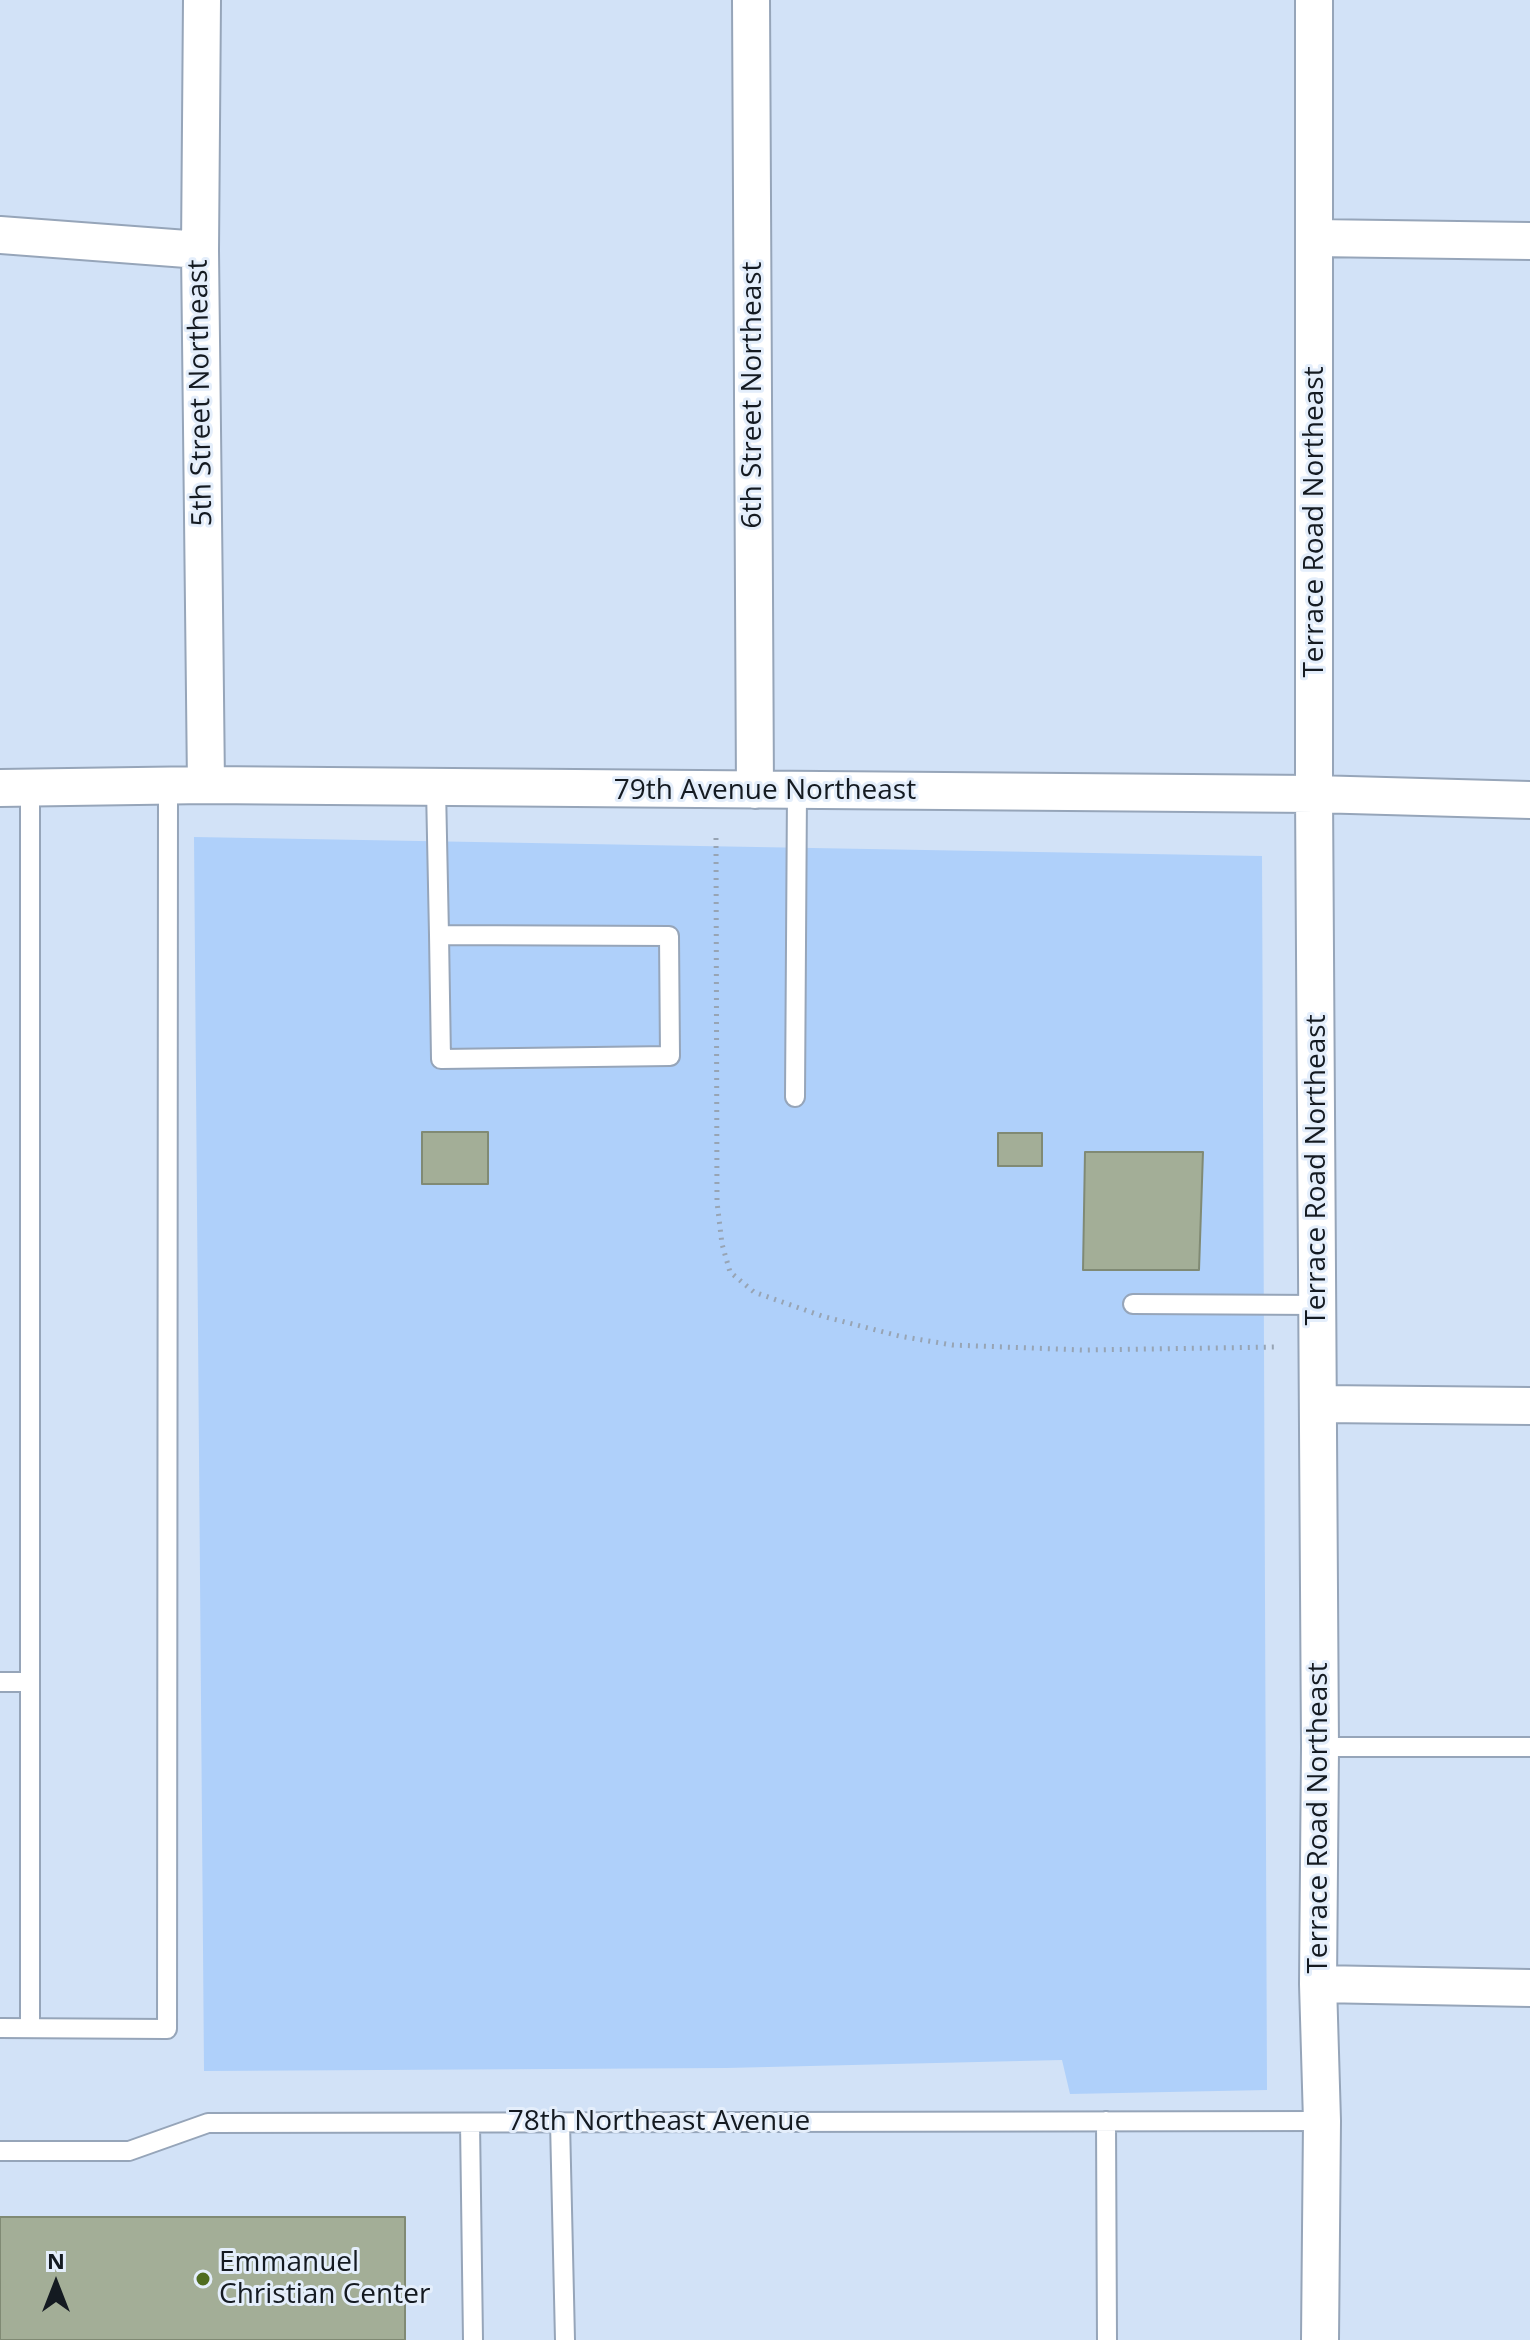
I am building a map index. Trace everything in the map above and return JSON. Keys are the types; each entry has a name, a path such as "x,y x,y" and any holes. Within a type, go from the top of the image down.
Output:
{"street":[{"name":"5th Street Northeast","path":"202,0 200,250 206,785"},
{"name":"6th Street Northeast","path":"751,0 755,790"},
{"name":"Terrace Road Northeast","path":"1314,0 1314,794 1320,1404 1318,1984 1322,2121 1320,2340"},
{"path":"0,235 200,250"},
{"path":"1315,238 1530,241"},
{"name":"79th Avenue Northeast","path":"15,788 206,785 1314,794 1530,800"},
{"path":"1320,1404 1530,1406"},
{"path":"1318,1984 1530,1988"}],"lane":[{"path":"0,2028 167,2029 168,786"},
{"path":"15,788 30,1682 30,2028"},
{"path":"436,788 441,1059 670,1056 669,936 439,935"},
{"path":"795,1097 797,791"},
{"path":"1133,1304 1319,1305"},
{"path":"0,1682 30,1682"},
{"path":"1320,1747 1530,1747"},
{"path":"1106,2121 1107,2340"},
{"name":"78th Northeast Avenue","path":"0,2151 129,2151 208,2123 1322,2121"},
{"path":"560,2122 565,2340"},
{"path":"470,2123 473,2340"}],"path":[{"path":"716,838 717,1202 722,1244 730,1272 754,1292 822,1316 899,1336 952,1345 1083,1350 1277,1347"}],"shaded area":[{"path":"194,837 1262,856 1267,2090 1070,2094 1062,2060 726,2068 204,2071"}],"building":[{"path":"422,1132 488,1132 488,1184 422,1184"},
{"path":"998,1133 1042,1133 1042,1166 998,1166"},
{"path":"1085,1152 1203,1152 1199,1270 1083,1270"},
{"name":"Emmanuel Christian Center","path":"0,2217 405,2217 405,2340 0,2340"}],"place":[{"name":"Emmanuel Christian Center","path":"203,2279"}]}
